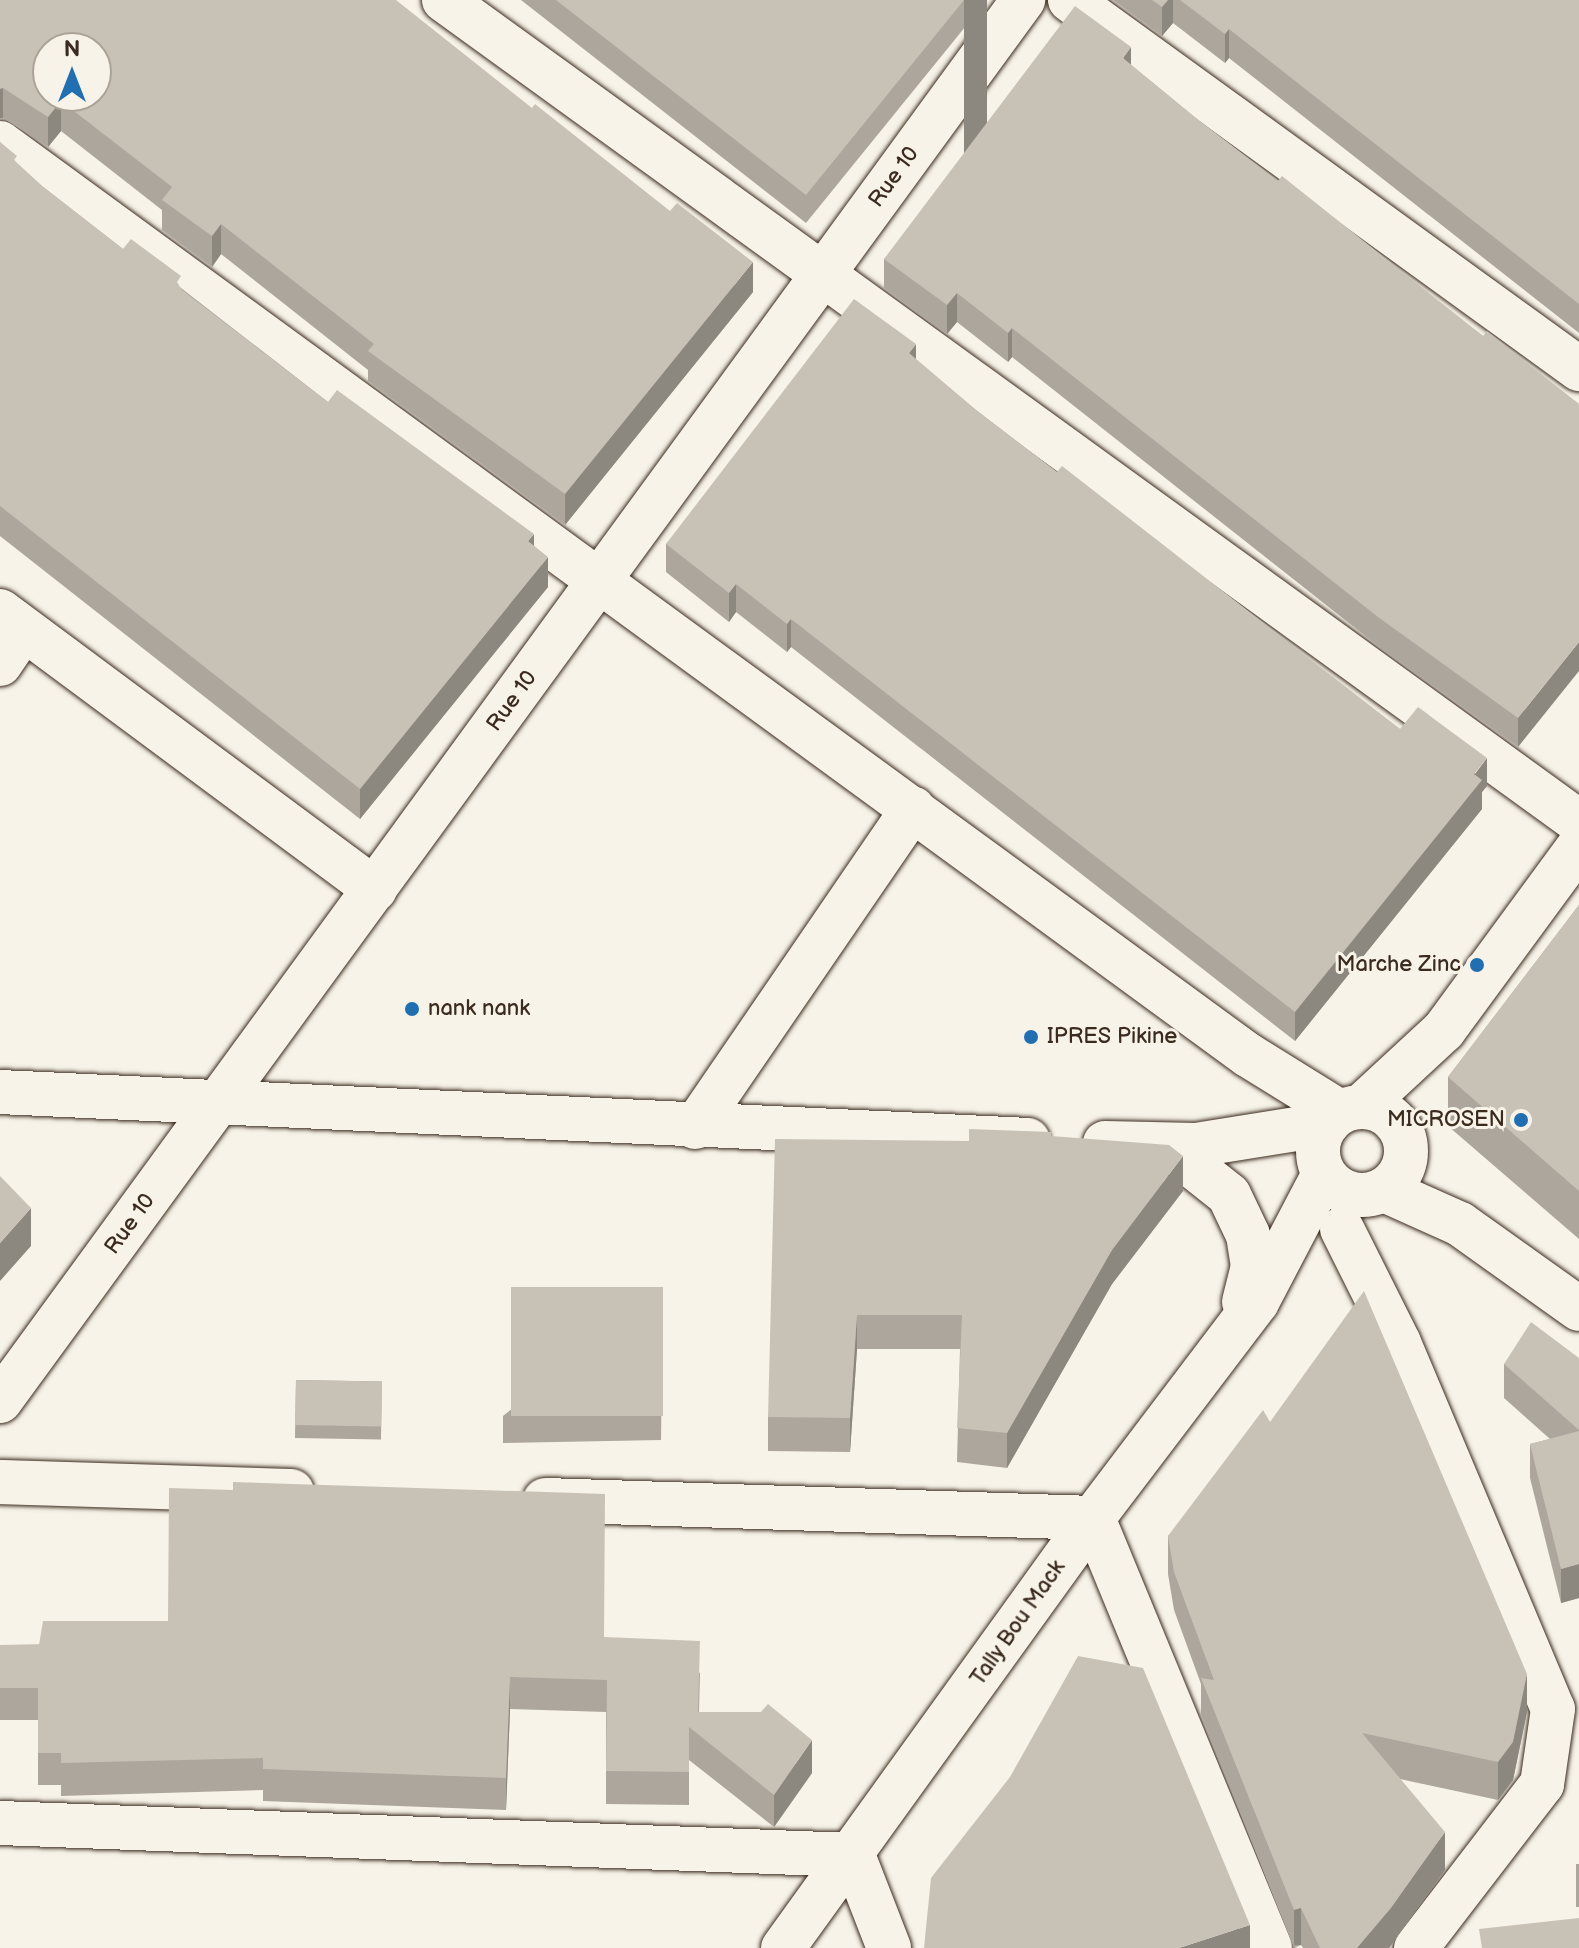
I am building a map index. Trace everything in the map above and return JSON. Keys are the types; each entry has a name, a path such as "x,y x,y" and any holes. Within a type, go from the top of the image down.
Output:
{"street":[{"path":"444,0 1579,822"},
{"name":"Rue 10","path":"0,1401 1023,0"},
{"path":"1070,0 1579,369"},
{"path":"0,143 601,579 1248,1055 1343,1114"},
{"path":"0,664 12,620 375,890"},
{"path":"695,1127 913,809"},
{"path":"1460,1224 1365,1205 1335,1187 1322,1171 1317,1153 1343,1114 1444,1030 1579,846"},
{"path":"1365,1205 1396,1180 1444,1030"},
{"path":"0,1092 695,1127 1181,1145 1322,1171"},
{"path":"1181,1145 1343,1114 1390,1116 1460,1224 1579,1309"},
{"path":"1181,1145 1229,1195 1248,1235 1253,1266 1247,1315"},
{"name":"Tally Bou Mack","path":"783,1948 1093,1518 1247,1315 1322,1171"},
{"path":"1365,1205 1399,1343 1566,1722 1542,1784 1416,1948"},
{"name":"Tally Bou Mack","path":"1247,1315 1365,1205"},
{"path":"0,1482 333,1493"},
{"path":"507,1498 1093,1518 1270,1948"},
{"path":"0,1823 853,1855 889,1948"}],"building":[{"path":"0,0 396,0 532,108 535,104 670,211 677,203 753,262 565,494 368,351 374,344 221,224 212,236 162,200 172,187 75,112 112,112 112,32 32,32 32,107 0,89"},
{"path":"556,0 964,0 806,195"},
{"path":"1152,0 1168,0 1162,7"},
{"path":"1180,0 1579,0 1579,304 1229,29 1225,34"},
{"path":"1075,6 1131,47 1123,58 1197,119 1278,181 1282,176 1483,336 1487,331 1579,404 1579,642 1518,718 1378,617 1012,328 1008,333 957,293 947,305 884,259"},
{"path":"0,142 17,156 14,160 42,186 123,249 131,239 181,276 177,282 182,290 328,402 337,390 534,534 528,541 548,557 360,789 0,506"},
{"path":"854,299 916,344 909,353 976,410 1057,472 1062,466 1400,729 1418,707 1487,758 1474,774 1482,780 1295,1012 791,619 787,624 736,584 729,593 666,544"},
{"path":"1579,905 1579,1191 1448,1077"},
{"path":"969,1129 1051,1132 1051,1136 1169,1145 1183,1156 1112,1250 1007,1433 957,1428 962,1315 857,1315 850,1418 768,1417 775,1139 969,1141"},
{"path":"0,1176 31,1208 0,1243"},
{"path":"511,1287 663,1287 663,1416 511,1416"},
{"path":"1364,1291 1527,1674 1513,1742 1498,1762 1362,1733 1445,1832 1391,1908 1357,1948 1320,1948 1301,1908 1294,1910 1201,1678 1214,1680 1174,1572 1168,1536 1263,1410 1270,1422"},
{"path":"1531,1322 1579,1358 1579,1430 1504,1364"},
{"path":"296,1380 382,1382 381,1426 295,1425"},
{"path":"1579,1431 1579,1564 1561,1569 1530,1444"},
{"path":"233,1482 605,1494 604,1637 700,1641 698,1712 761,1712 768,1704 812,1740 774,1795 689,1727 689,1772 606,1771 607,1680 510,1677 506,1778 263,1769 263,1758 61,1763 61,1753 38,1753 38,1688 0,1688 0,1645 39,1645 43,1621 168,1621 169,1488 233,1490"},
{"path":"1078,1656 1143,1668 1250,1925 1179,1948 924,1948 931,1878 1010,1777"},
{"path":"1579,1918 1579,1948 1482,1948 1479,1929"}],"place":[{"name":"Marche Zinc","path":"1477,965"},
{"name":"nank nank","path":"412,1009"},
{"name":"IPRES Pikine","path":"1031,1037"},
{"name":"MICROSEN","path":"1521,1120"}]}
